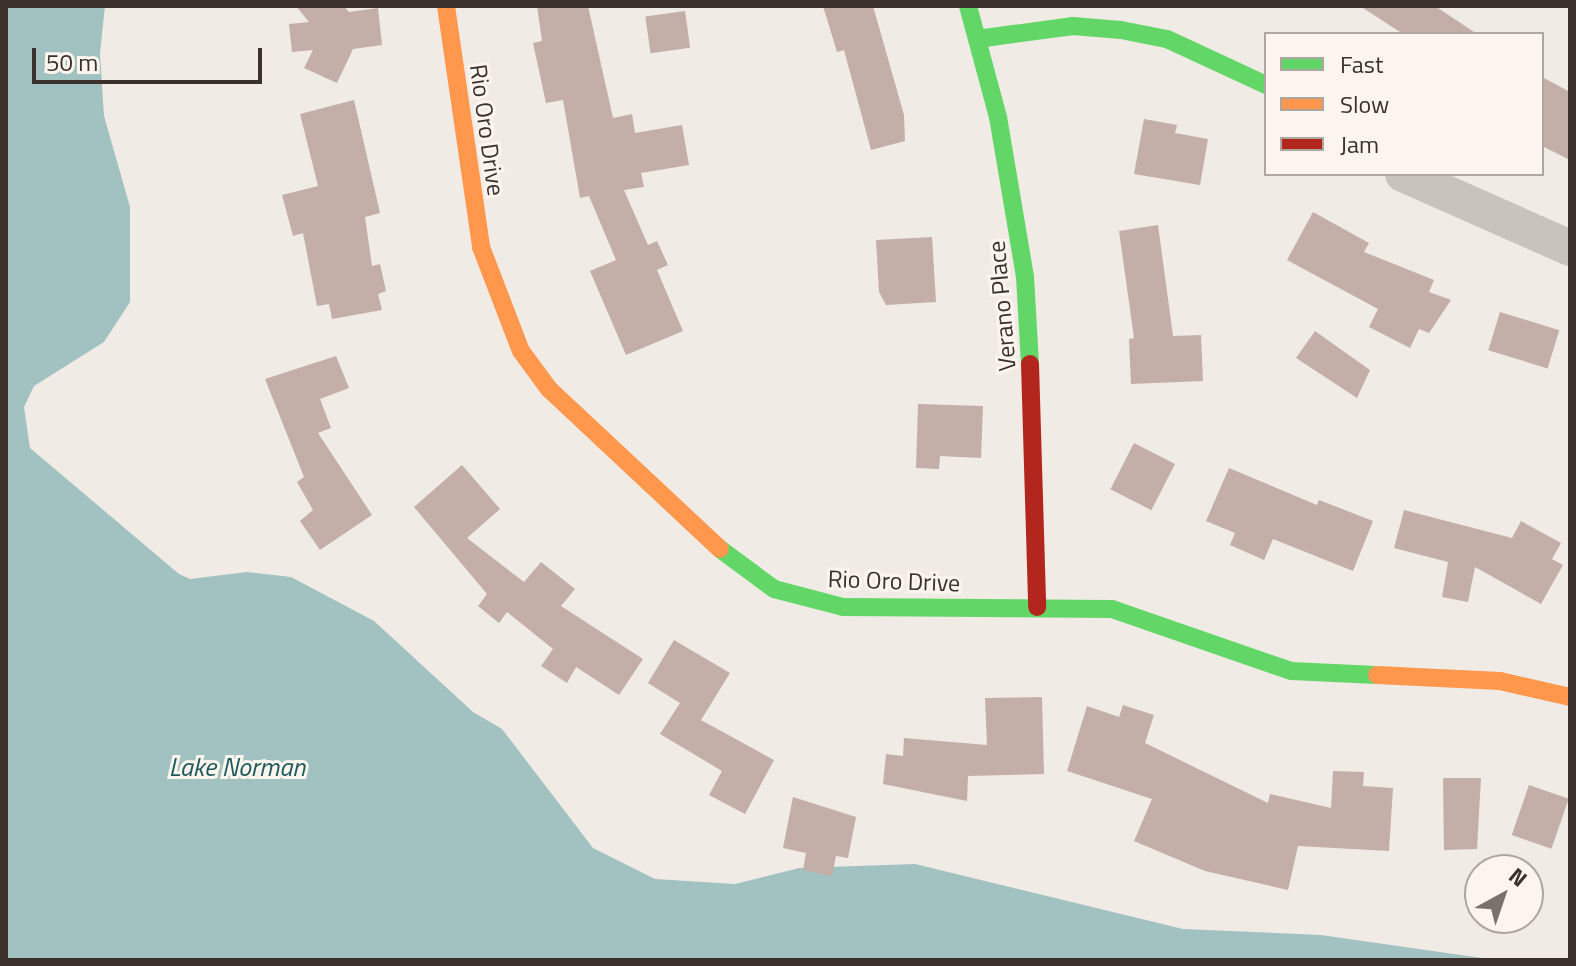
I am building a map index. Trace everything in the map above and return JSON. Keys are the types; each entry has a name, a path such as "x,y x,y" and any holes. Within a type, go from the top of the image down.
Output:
{"street":[{"name":"Rio Oro Drive","path":"446,6 481,247 521,351 549,389 738,565 774,589 843,607 1037,607 1139,614 1291,671 1500,681 1567,689"},
{"name":"Verano Place","path":"968,6 1013,187 1025,277 1036,447 1037,607"},
{"path":"977,39 1060,27 1121,30 1167,39 1264,84"},
{"path":"1408,176 1570,248"}],"water":[{"name":"Lake Norman","path":"6,6 105,6 100,54 104,116 130,207 130,302 104,342 34,386 24,407 30,448 179,574 190,579 247,572 291,577 374,621 473,712 502,729 593,848 655,879 735,884 799,868 915,864 1183,929 1321,935 1496,960 6,960"}],"building":[{"path":"296,6 344,6 349,12 378,8 382,45 353,49 337,83 304,68 313,50 292,52 289,24 309,22"},
{"path":"537,6 588,6 613,118 632,114 635,133 682,125 689,165 641,173 644,187 624,190 648,245 657,241 668,265 657,270 683,331 626,355 590,271 616,260 589,196 580,198 563,100 546,103 533,43 542,41"},
{"path":"823,6 873,6 904,115 905,141 871,150 844,50 837,52"},
{"path":"1360,6 1435,6 1474,32 1400,32"},
{"path":"685,11 690,48 651,53 645,17"},
{"path":"1544,78 1570,92 1570,160 1544,147"},
{"path":"354,100 380,213 365,217 372,266 380,264 386,291 378,294 382,310 332,319 329,304 317,306 303,233 293,236 282,195 318,186 300,114"},
{"path":"1144,119 1177,125 1175,133 1208,139 1200,185 1134,174"},
{"path":"1313,212 1369,243 1364,252 1434,280 1429,292 1451,300 1429,333 1419,329 1410,348 1369,327 1378,309 1287,260"},
{"path":"1158,225 1173,336 1201,335 1203,381 1131,384 1129,339 1134,338 1119,231"},
{"path":"932,237 936,302 886,305 879,292 876,240"},
{"path":"1500,312 1559,330 1548,368 1488,350"},
{"path":"1315,331 1370,370 1357,398 1296,358"},
{"path":"336,356 349,388 320,399 331,428 318,433 372,515 320,550 300,521 313,510 297,482 304,477 265,379"},
{"path":"918,404 983,406 981,458 940,456 939,469 916,468"},
{"path":"1134,443 1175,464 1151,510 1110,489"},
{"path":"462,465 500,509 467,538 524,582 541,562 575,589 561,606 643,659 619,695 576,667 567,683 541,666 553,649 507,612 499,623 478,606 487,594 414,507"},
{"path":"1229,468 1317,505 1319,500 1373,521 1353,571 1273,539 1264,560 1230,545 1235,533 1206,521"},
{"path":"1404,510 1512,538 1521,521 1561,543 1552,559 1563,565 1541,604 1475,567 1468,602 1442,597 1448,562 1394,548"},
{"path":"674,640 730,673 701,720 774,760 745,814 709,795 722,771 660,734 680,703 648,683"},
{"path":"1042,697 1044,774 968,776 967,801 883,784 886,754 903,756 904,738 987,745 985,698"},
{"path":"1123,705 1154,715 1145,743 1268,803 1270,794 1331,808 1333,771 1364,772 1363,786 1393,788 1389,851 1298,846 1288,890 1205,871 1134,841 1152,799 1067,771 1087,706 1119,717"},
{"path":"1443,778 1481,778 1477,849 1444,850"},
{"path":"1529,785 1569,799 1551,849 1512,835"},
{"path":"793,797 856,817 848,858 836,856 832,876 803,870 806,853 783,848"}],"traffic: fast":[{"path":"968,6 998,117 1025,277 1030,364"},
{"path":"977,39 1073,26 1121,30 1167,39 1264,84"},
{"path":"720,549 774,589 843,607 1112,609 1291,671 1377,675"}],"traffic: slow":[{"path":"446,6 481,247 521,351 549,389 720,549"},
{"path":"1377,675 1500,681 1570,697"}],"traffic: jam":[{"path":"1030,364 1037,607"}]}
